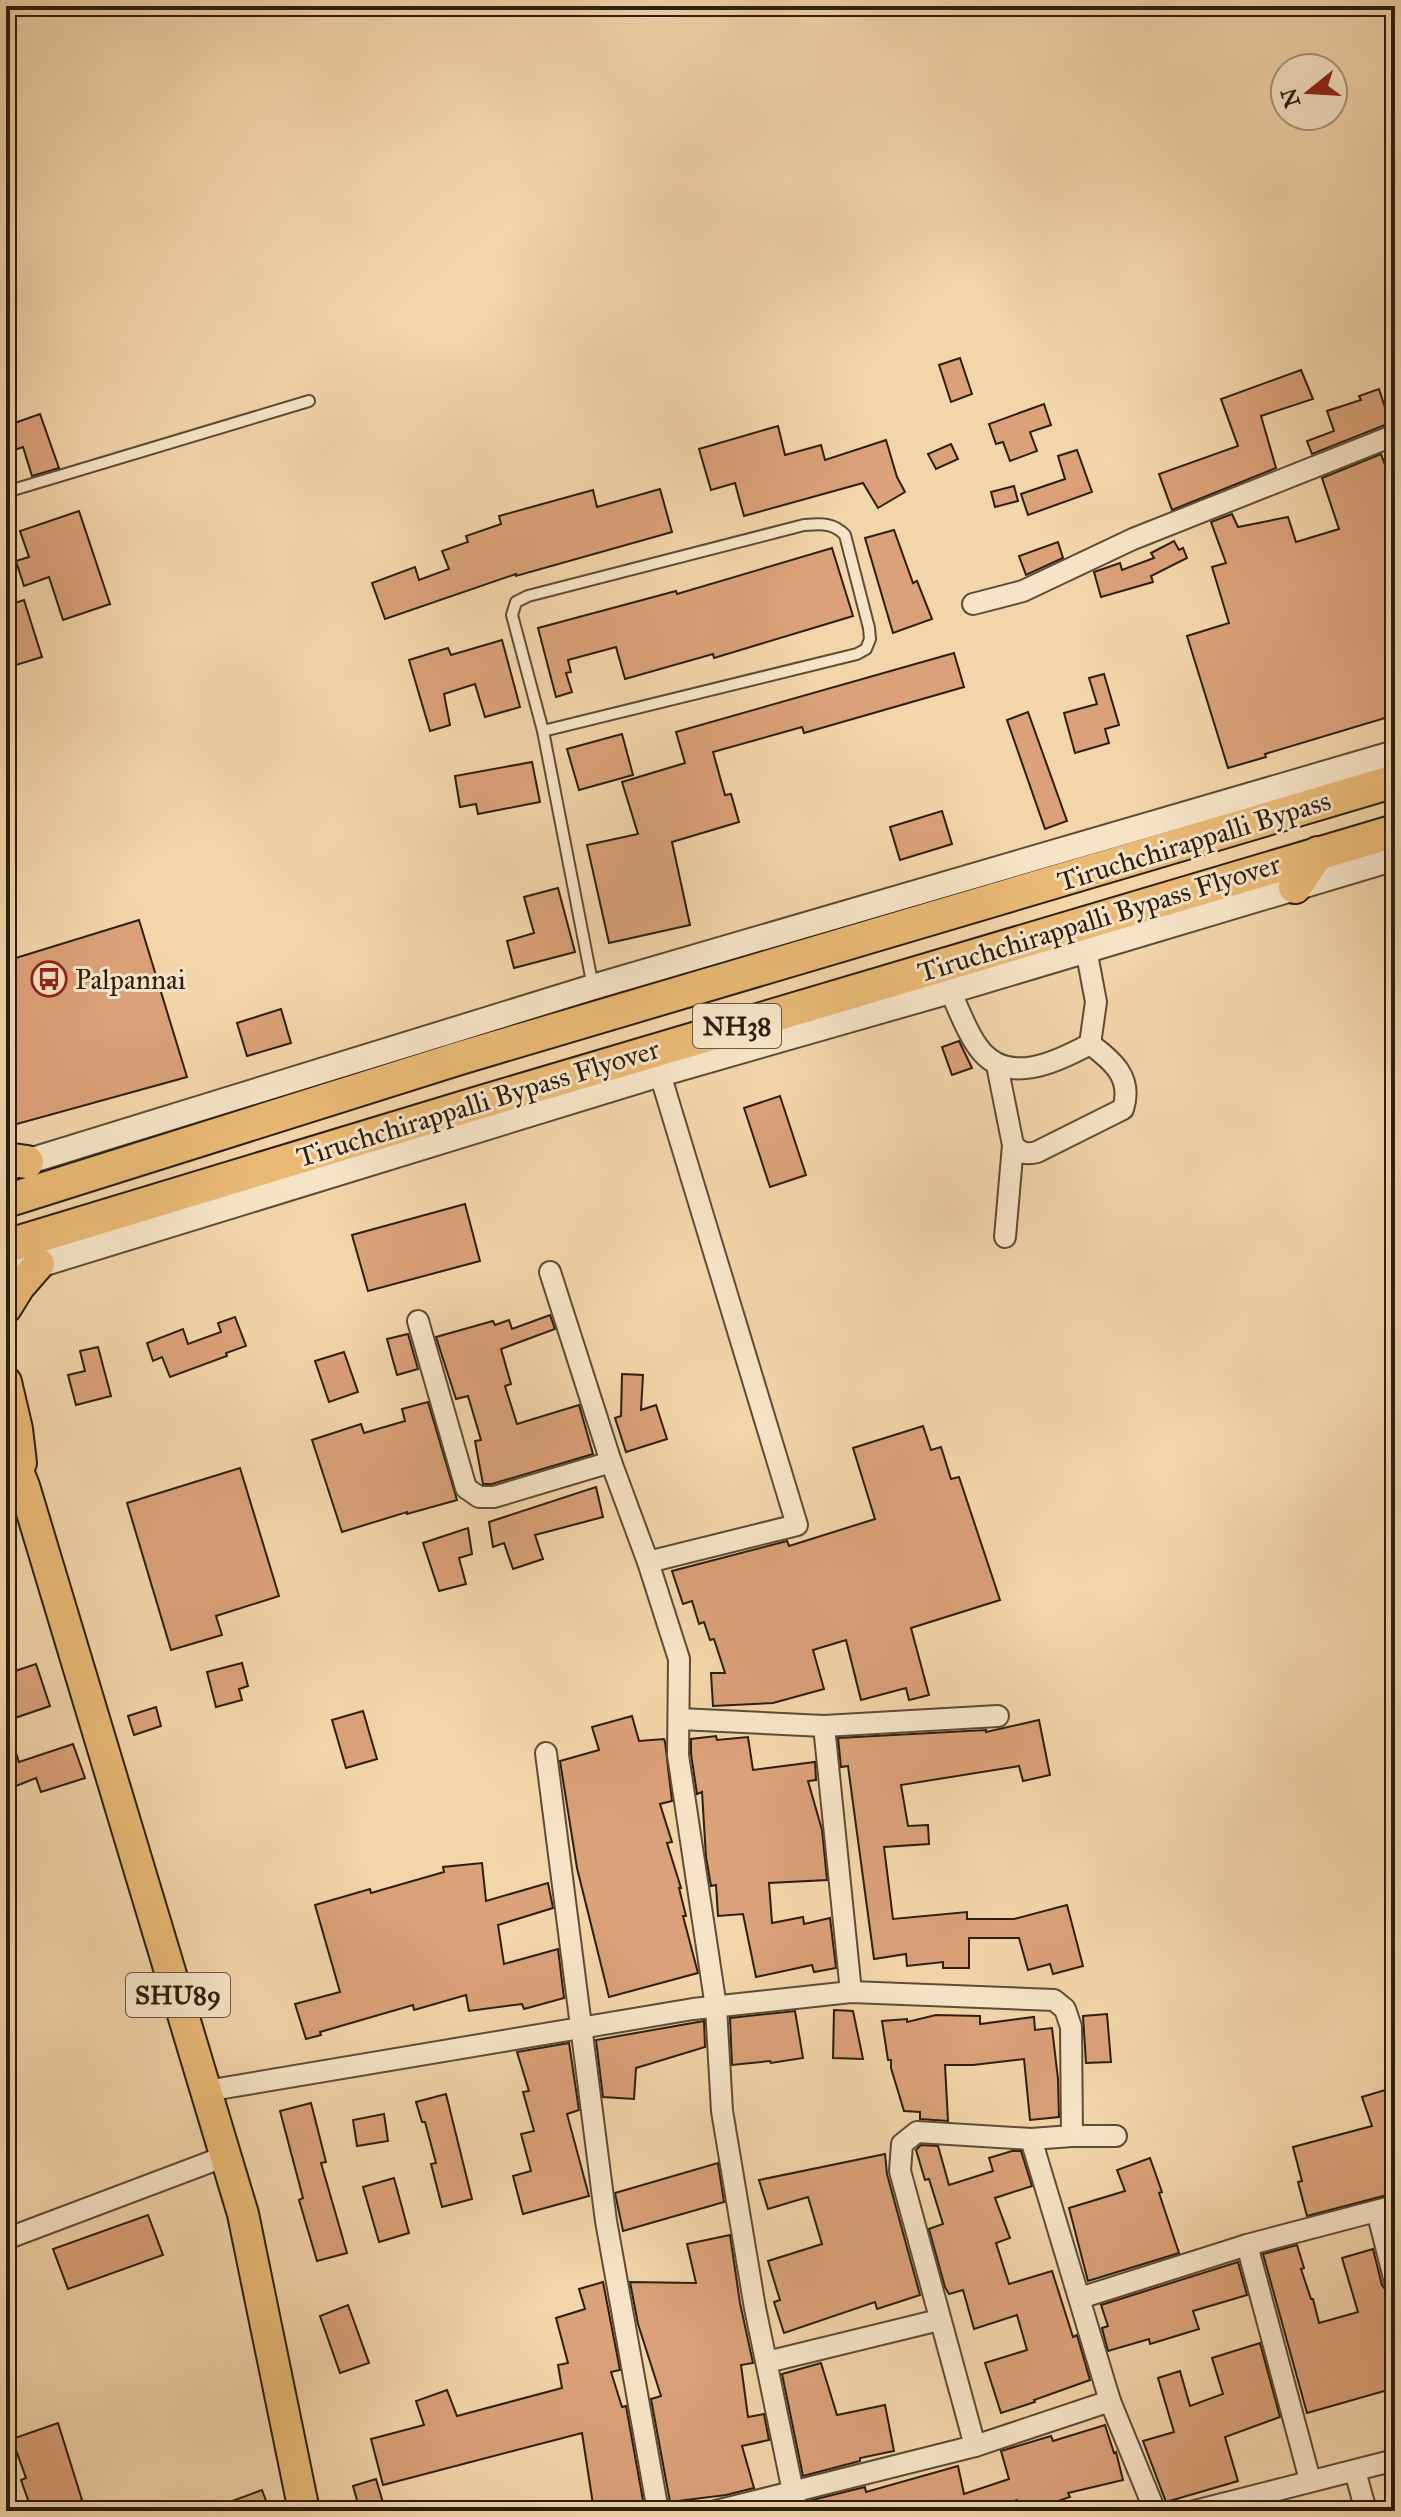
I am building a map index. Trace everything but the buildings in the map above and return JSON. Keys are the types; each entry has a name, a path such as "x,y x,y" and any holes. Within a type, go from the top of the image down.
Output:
{"highway":[{"name":"Tiruchchirappalli Bypass","path":"993,900 1395,781"},
{"name":"Tiruchchirappalli Bypass","path":"1318,853 1395,831"},
{"name":"Tiruchchirappalli Bypass Flyover","path":"6,1246 1318,853"},
{"path":"1295,887 1318,853"},
{"name":"Tiruchchirappalli Bypass Flyover","path":"6,1201 460,1058 993,900"}],"main road":[{"path":"6,1308 39,1264"},
{"name":"SHU89","path":"6,1382 17,1429 24,1486"},
{"name":"SHU89","path":"6,1441 24,1486 243,2214 304,2511"}],"street":[{"path":"973,604 1023,591 1133,539 1395,435"},
{"path":"13,1163 593,987 1395,753"},
{"path":"6,1275 660,1074 1395,858"},
{"path":"1086,949 1096,1002 1090,1044"},
{"path":"950,991 978,1048 997,1065 1038,1067 1090,1044"},
{"path":"1013,1145 1020,1152 1037,1152 1123,1109 1127,1096 1125,1081 1111,1059 1090,1044"},
{"path":"997,1065 1013,1145 1005,1237"},
{"path":"648,1562 797,1525 660,1074"},
{"path":"550,1272 679,1659 678,1755 716,2007 722,2111 755,2308 794,2502"},
{"path":"418,1321 466,1488 479,1497 494,1497 611,1462"},
{"path":"680,1719 824,1726 998,1716"},
{"path":"824,1726 851,1992"},
{"path":"546,1753 606,2221 658,2511"},
{"path":"206,2091 716,2007 851,1992 1054,2000 1065,2009 1071,2027 1072,2136"},
{"path":"975,2446 900,2171 902,2144 917,2132 1031,2139 1116,2136"},
{"path":"1031,2139 1110,2401 1155,2511"},
{"path":"6,2239 226,2156"},
{"path":"1080,2298 1247,2245 1386,2209 1395,2282"},
{"path":"1247,2245 1310,2480"},
{"path":"767,2362 939,2320"},
{"path":"716,2511 794,2502 1110,2401"},
{"path":"1195,2511 1395,2460"},
{"path":"1355,2471 1366,2511"}],"lane":[{"path":"6,492 309,401"},
{"path":"543,731 857,654 866,649 870,639 869,628 845,535 837,526 826,523 804,525 528,596 516,602 512,615 543,731 593,987"}],"place":[{"name":"Palpannai","path":"49,979"}]}
